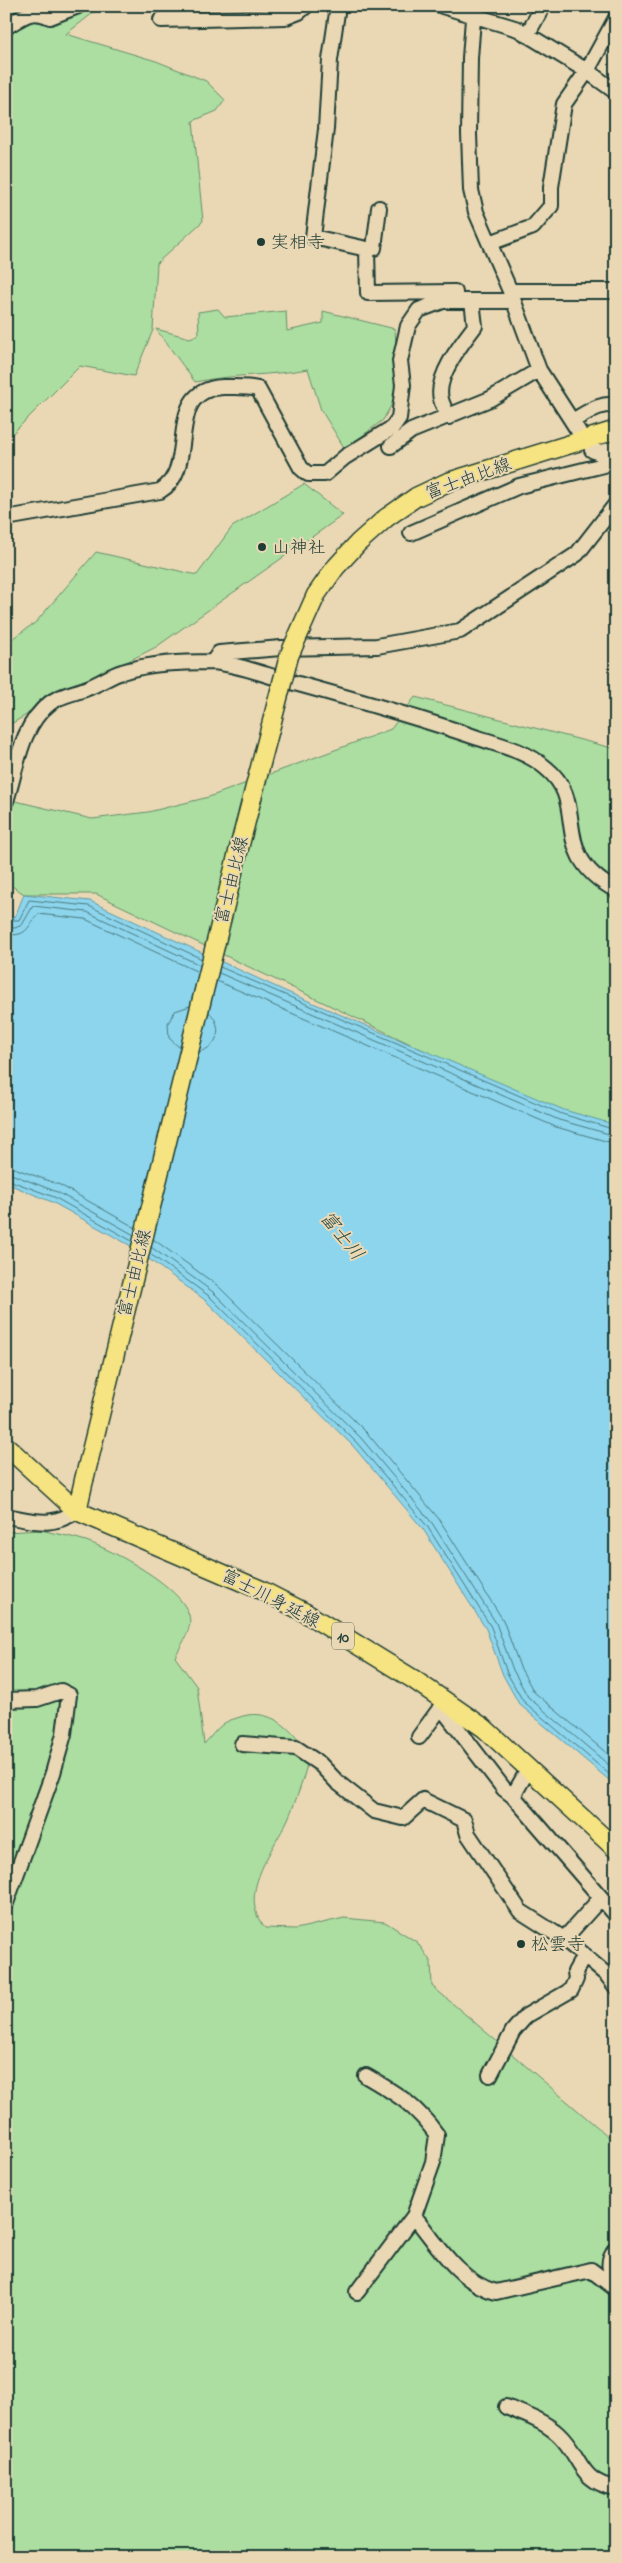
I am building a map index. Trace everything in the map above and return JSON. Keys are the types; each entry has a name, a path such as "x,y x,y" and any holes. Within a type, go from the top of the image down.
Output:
{"main road":[{"name":"富士由比線","path":"76,1511 228,890 288,656 316,595 335,568 358,542 386,518 416,497 448,482 616,430"},
{"name":"富士川身延線","path":"6,1446 76,1511 260,1590 304,1612 461,1711 529,1768 616,1849"}],"street":[{"path":"6,28 30,13 38,12 50,16 78,6"},
{"path":"161,20 286,16 299,12 306,6"},
{"path":"338,6 330,60 326,128 313,237 367,249 374,248 379,208"},
{"path":"442,6 474,11 518,29 587,71 616,92"},
{"path":"527,35 543,6"},
{"path":"474,11 469,127 471,190 476,212 490,243 539,370 576,427 596,407 605,404 616,404"},
{"path":"490,243 533,227 551,206 551,187 564,104 587,71 616,18"},
{"path":"367,249 368,293 454,292 454,302"},
{"path":"6,518 160,491 167,487 173,479 179,462 188,409 196,395 216,388 249,386 258,389 301,468 308,474 324,474 345,457 392,428 399,418 403,385 400,361 408,326 419,310 443,301 472,302 511,296 616,292"},
{"path":"449,417 441,398 441,391 449,364 475,326 472,302"},
{"path":"391,446 411,431 490,399 539,370"},
{"path":"592,450 599,453 616,448"},
{"path":"411,533 519,486 616,462"},
{"path":"213,662 219,653 281,648 376,646 460,631 577,554 616,504"},
{"path":"6,801 24,739 37,717 50,703 121,672 172,663 213,662 369,704 530,756 562,783 569,808 571,837 586,869 601,882 616,890"},
{"path":"6,1516 39,1522 61,1521 76,1511"},
{"path":"6,1700 37,1699 61,1691 69,1695 64,1734 53,1773 6,1903"},
{"path":"418,1737 441,1707 504,1789 513,1796 616,1915"},
{"path":"242,1744 296,1748 320,1764 337,1782 374,1811 403,1818 423,1800 464,1820 468,1834 520,1911 564,1939 607,1975 616,1988"},
{"path":"513,1796 529,1768"},
{"path":"564,1939 600,1898"},
{"path":"490,2075 514,2031 526,2016 571,1990 576,1979 575,1972 584,1956"},
{"path":"357,2292 414,2216 433,2162 437,2135 422,2113 409,2102 366,2076"},
{"path":"414,2216 451,2261 482,2288 496,2292 591,2270 616,2288"},
{"path":"616,2248 610,2257 609,2268 616,2288"},
{"path":"506,2407 543,2423 558,2434 570,2448 582,2470 592,2480 604,2486 616,2488"}],"green space":[{"path":"6,6 102,6 66,34 156,61 206,81 225,100 217,111 193,121 203,221 157,263 153,330 134,376 80,366 6,440"},
{"path":"218,309 225,317 286,311 287,331 323,323 323,311 395,329 399,391 383,420 345,449 321,410 308,369 195,382 156,329 190,338 199,334 198,312"},
{"path":"304,484 343,515 156,647 48,702 6,727 6,643 36,622 96,552 197,575 232,527"},
{"path":"415,697 616,749 616,1129 574,1122 96,894 24,894 6,882 6,813 11,800 92,819 148,812 209,797 391,729"},
{"path":"41,1530 86,1541 112,1552 145,1570 173,1592 183,1604 190,1620 186,1637 175,1657 197,1687 204,1744 226,1722 249,1715 260,1715 280,1722 296,1737 309,1756 303,1781 288,1819 266,1859 256,1887 254,1902 257,1915 265,1928 296,1929 344,1918 385,1922 417,1942 431,1962 432,1986 616,2143 616,2557 6,2557 6,1532"}],"water":[{"name":"富士川","path":"24,894 90,901 285,991 564,1110 616,1125 616,1786 519,1704 503,1675 486,1629 423,1529 353,1446 205,1300 131,1246 52,1202 6,1183 6,915 15,917"}],"place":[{"name":"実相寺","path":"261,242"},
{"name":"山神社","path":"262,547"},
{"name":"松雲寺","path":"521,1944"}]}
